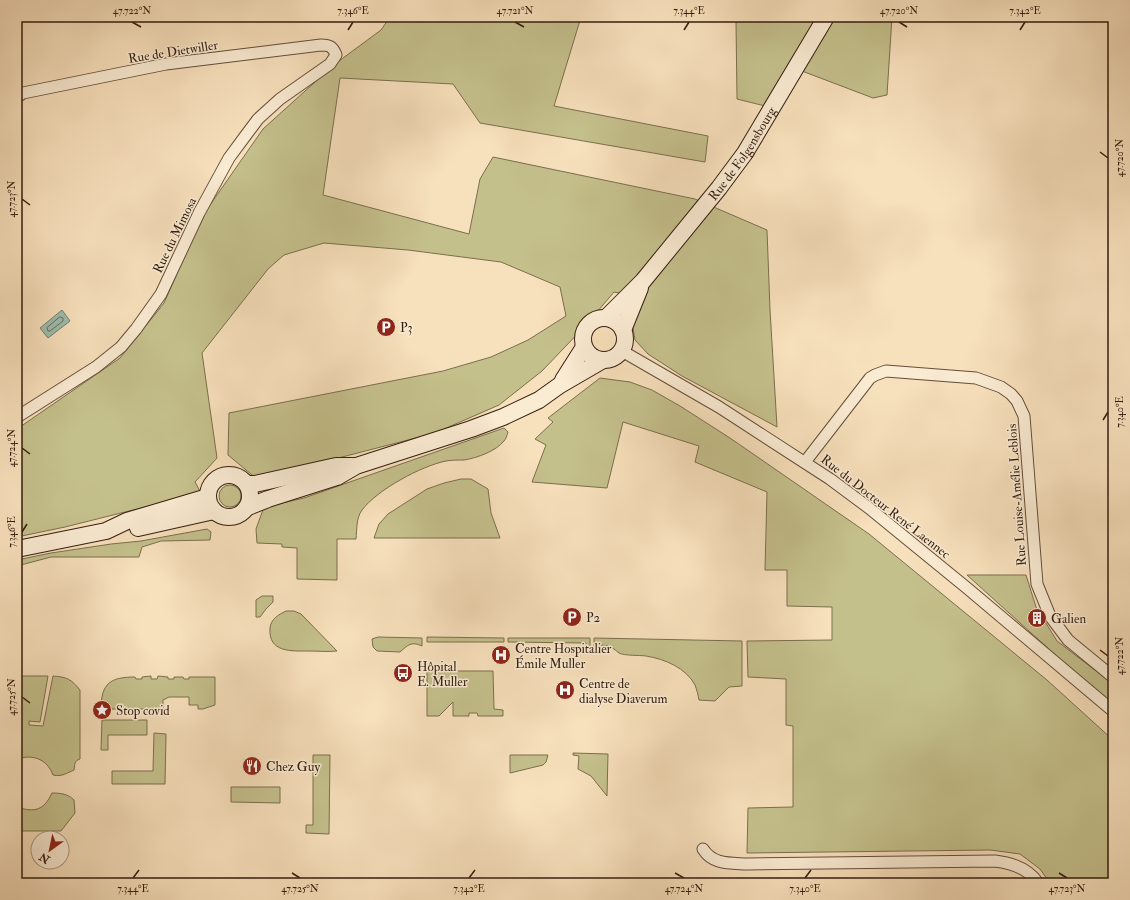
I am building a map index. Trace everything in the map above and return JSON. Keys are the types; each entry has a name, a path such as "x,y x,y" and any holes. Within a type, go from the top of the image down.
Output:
{"main road":[{"name":"Rue de Folgensbourg","path":"606,318 643,281 719,188 745,153 826,17"},
{"name":"Rue de Folgensbourg","path":"624,330 643,281"},
{"path":"248,507 337,477 356,466 471,430 503,418 533,403 560,385 603,360 617,356 622,351 625,344 624,330 612,320 606,318 597,319 590,323 584,330 582,339 584,347 589,354 595,358 603,360"},
{"path":"560,385 584,347"},
{"path":"247,484 260,483 336,466 356,466"},
{"path":"226,475 238,477 247,484 251,495 248,507 244,512 238,516 232,517 219,515 211,504 211,485 215,480 226,475"},
{"path":"17,549 106,531 130,530 211,504"}],"street":[{"name":"Rue de Dietwiller","path":"17,97 23,93 166,64 329,45 334,48"},
{"name":"Rue du Mimosa","path":"17,417 96,367 121,347 161,294 199,213 229,158 258,119 274,104 330,64 336,55 334,48"},
{"name":"Rue du Docteur René Laennec","path":"622,351 719,407 805,462 869,508 967,588 1113,712"},
{"name":"Rue Louise-Amélie Leblois","path":"805,462 870,378 874,375 886,371 976,378 1001,387 1011,394 1017,401 1024,416 1037,584 1050,616 1068,640 1113,677"},
{"path":"703,849 707,856 713,860 747,864 1008,862 1028,872 1038,883"}],"shaded area":[{"path":"390,17 581,17 554,106 708,136 705,162 480,123 453,84 340,78 323,195 469,234 480,179 493,157 695,199 767,230 777,427 682,376 648,354 635,340 633,328 634,316 642,297 614,292 586,325 542,371 499,405 435,433 257,479 228,455 229,413 443,371 491,357 528,340 566,316 560,287 501,262 408,250 324,243 284,255 268,269 202,353 217,458 195,482 201,493 65,527 17,537 17,429 120,358 164,303 203,215 263,129 335,64 381,30"},
{"path":"737,17 892,17 887,95 873,98 794,68 765,106 737,99"},
{"path":"600,378 630,382 652,390 680,406 730,438 869,534 1047,680 1113,740 1113,883 1050,883 1040,869 1020,854 990,850 747,853 748,808 793,807 793,726 786,725 786,679 748,677 747,641 832,640 832,607 787,606 787,570 765,570 767,492 695,462 699,446 623,422 607,488 532,482 546,445 535,439 553,422 548,418"},
{"path":"504,428 508,432 505,439 501,445 491,451 469,459 446,461 412,473 389,487 369,502 360,513 357,524 356,539 337,539 337,580 297,579 297,548 282,547 282,544 257,543 256,529 264,507 304,498"},
{"path":"461,479 471,479 488,489 491,513 500,538 374,538 379,524 388,514 427,489"},
{"path":"230,485 238,488 241,496 238,504 230,507 222,504 219,496 222,488"},
{"path":"207,529 211,532 210,540 161,541 142,547 139,557 51,557 17,566 17,560 51,553 141,541"},
{"path":"967,575 1026,575 1036,607 1057,641 1113,684 1113,707"},
{"path":"262,596 273,596 273,602 260,617 256,617 256,600"},
{"path":"286,611 294,611 301,614 337,651 295,651 282,649 277,646 270,636 270,628 275,618"},
{"path":"378,637 422,638 422,646 410,644 400,652 377,651 373,647 372,639"},
{"path":"427,637 504,638 504,642 427,642"},
{"path":"508,638 590,638 590,647 586,647 586,643 508,642"},
{"path":"594,638 742,641 742,686 729,687 715,701 699,700 695,685 681,669 653,657 622,654 618,653 615,649 602,645 594,647"},
{"path":"427,671 493,671 494,709 503,710 503,716 478,716 477,713 469,713 469,716 453,716 453,702 439,716 427,716"},
{"path":"17,676 48,676 40,722 29,721 29,725 43,726 53,676 68,679 80,690 80,759 76,762 74,770 62,775 53,775 47,765 39,759 29,757 17,759"},
{"path":"151,676 151,679 157,679 158,676 168,677 168,679 174,679 174,677 189,679 189,677 215,677 215,705 198,709 198,705 189,705 189,697 169,697 163,700 163,709 101,709 103,693 105,687 109,683 120,678 135,677 136,679 142,679 142,677"},
{"path":"102,720 147,720 147,735 108,735 108,750 101,750"},
{"path":"154,733 166,734 165,784 112,784 112,771 153,771"},
{"path":"573,753 608,754 607,796 591,776 578,769 579,756 573,755"},
{"path":"313,755 330,755 329,834 306,833 306,825 313,825"},
{"path":"510,755 548,755 546,762 543,765 510,773"},
{"path":"231,787 280,787 280,803 231,802"},
{"path":"52,793 58,793 69,796 74,800 75,813 62,830 17,831 17,807 29,810 38,809 49,799"}],"water":[{"path":"62,310 70,321 48,338 40,328"}],"place":[{"name":"P3","path":"386,327"},
{"name":"P2","path":"572,617"},
{"name":"Galien","path":"1037,618"},
{"name":"Centre Hospitalier Émile Muller","path":"501,655"},
{"name":"Hôpital E. Muller","path":"403,673"},
{"name":"Centre de dialyse Diaverum","path":"565,690"},
{"name":"Stop covid","path":"102,710"},
{"name":"Chez Guy","path":"252,766"}]}
